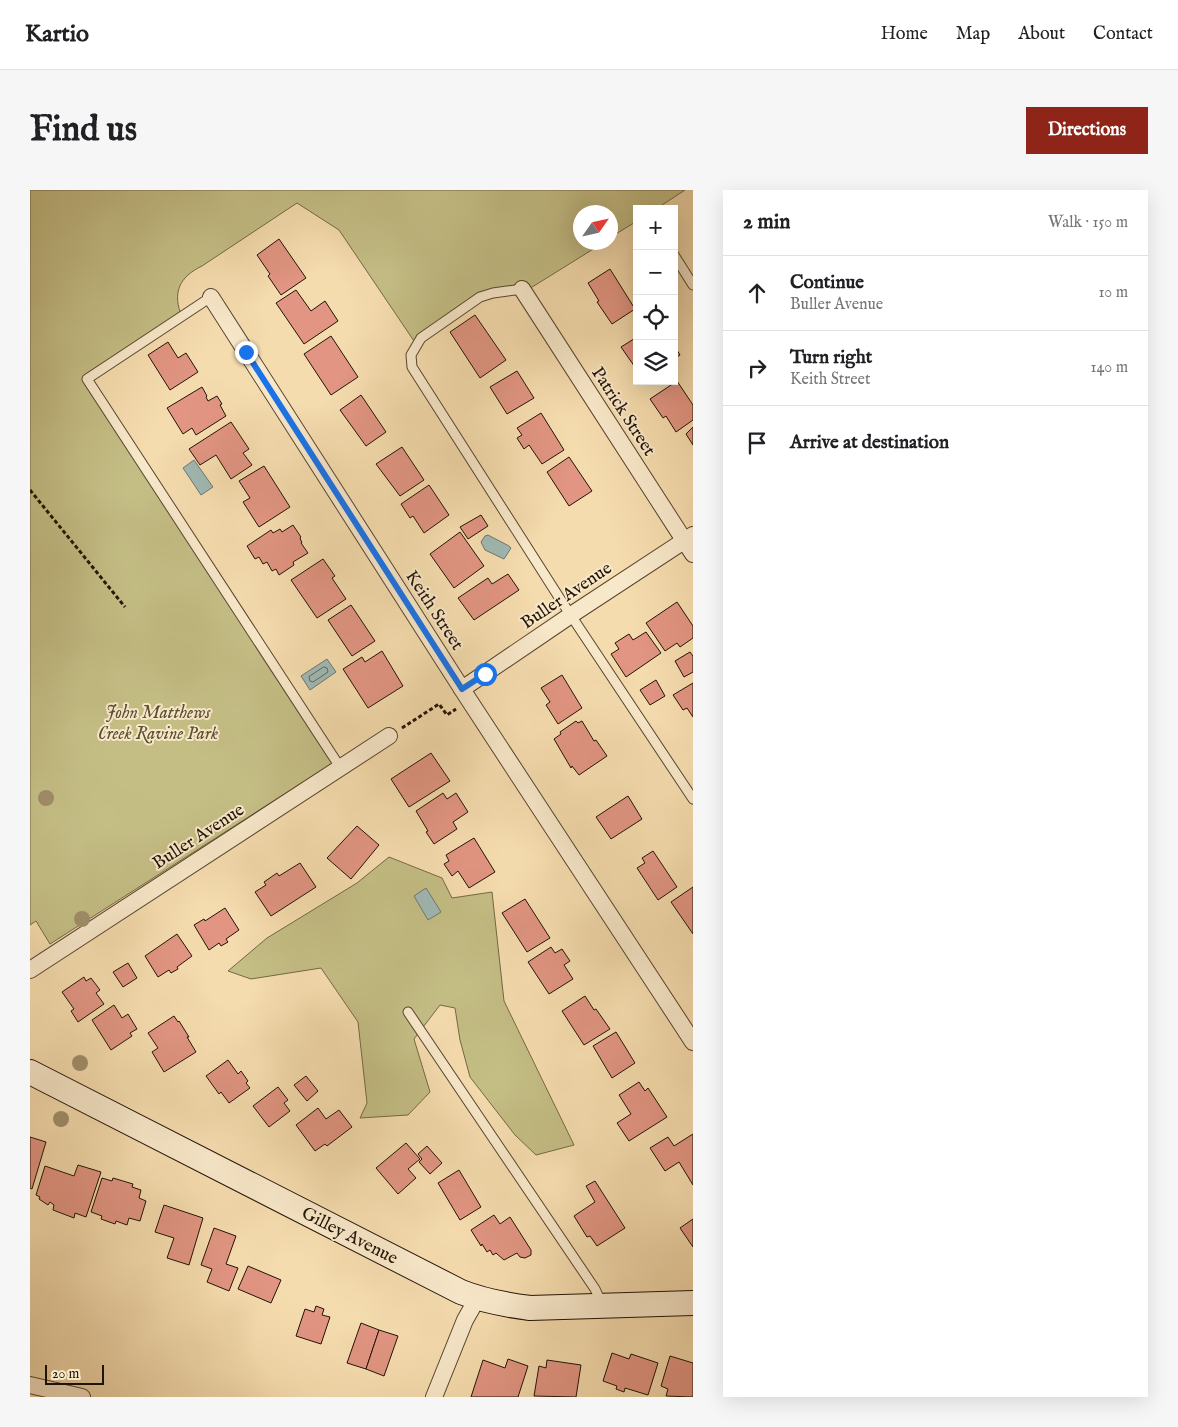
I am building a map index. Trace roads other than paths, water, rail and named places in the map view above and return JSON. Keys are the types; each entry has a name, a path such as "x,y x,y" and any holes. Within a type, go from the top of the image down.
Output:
{"street":[{"name":"Patrick Street","path":"522,289 690,543"},
{"name":"Keith Street","path":"211,297 462,689 693,1042"},
{"name":"Buller Avenue","path":"462,689 571,615 690,543"},
{"name":"Buller Avenue","path":"30,970 389,736"},
{"name":"Gilley Avenue","path":"30,1072 477,1299 530,1308 693,1303"},
{"path":"434,1397 465,1320 477,1299"},
{"path":"30,1385 82,1397"}],"lane":[{"path":"678,261 693,285"},
{"path":"522,289 480,297 420,338 412,355 412,367 571,615 693,799"},
{"path":"211,297 87,379 340,767"},
{"path":"408,1012 596,1289 604,1306"}],"water":[{"path":"194,460 213,487 201,495 183,468"},
{"path":"488,535 511,548 504,559 485,550 481,542"},
{"path":"327,659 336,672 310,690 301,676"},
{"path":"426,888 441,912 428,920 414,896"}],"park label":[{"name":"John Matthews Creek Ravine Park","path":"158,722"}]}
